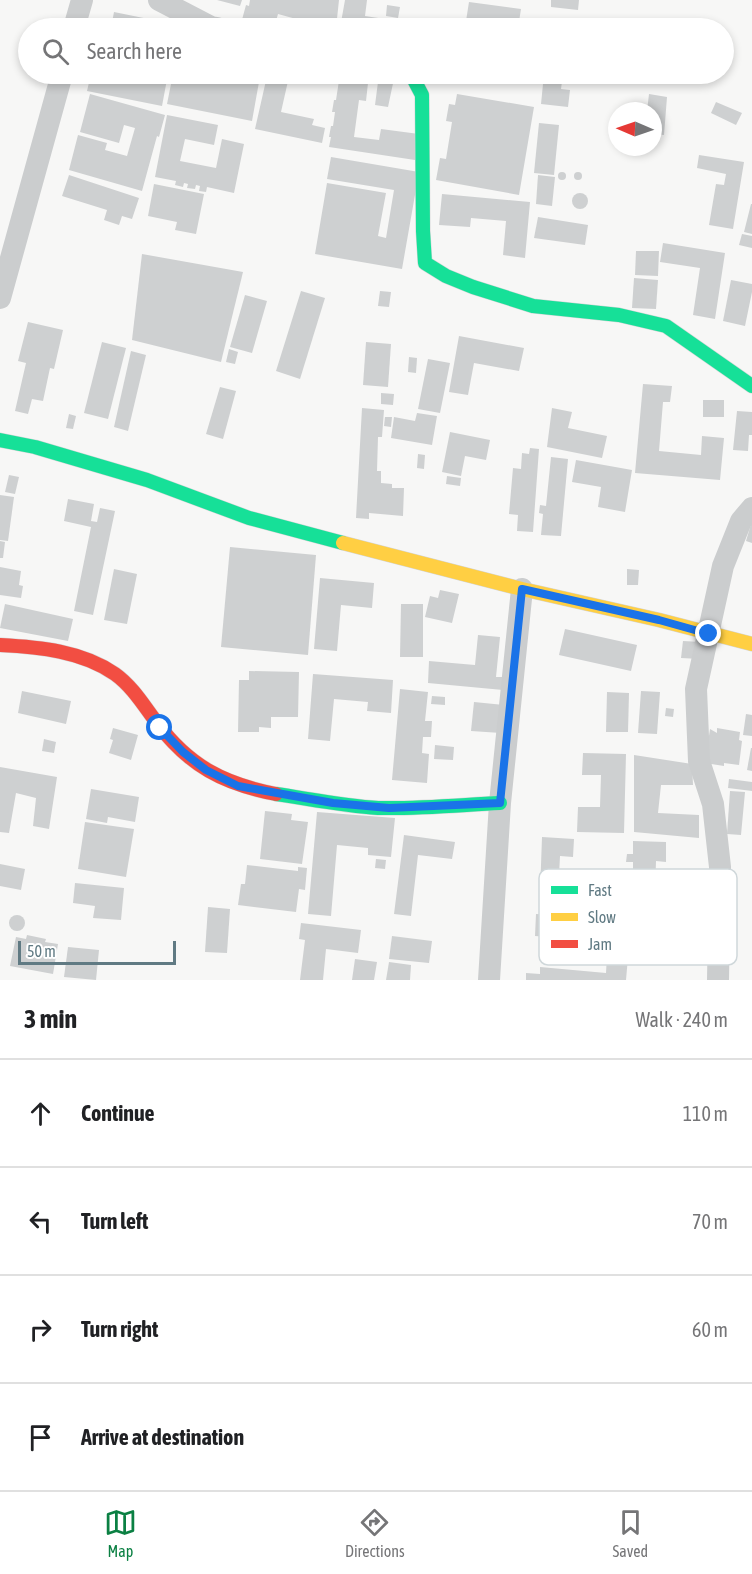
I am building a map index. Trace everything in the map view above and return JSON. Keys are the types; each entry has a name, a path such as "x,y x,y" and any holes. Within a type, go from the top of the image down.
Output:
{"street":[{"path":"77,18 82,0"},
{"path":"159,0 194,18"},
{"path":"0,298 59,84"},
{"path":"416,84 422,94 423,231 426,263 446,276 533,306 619,315 666,326 752,386"},
{"path":"0,440 35,447 147,480 249,518 522,589 752,644"},
{"path":"720,869 713,804 699,761 696,689 723,566 741,521 752,508"},
{"path":"489,980 500,803 522,589"},
{"path":"0,645 28,646 71,655 114,673 127,684 160,728 183,752 206,770 238,786 333,803 389,808 500,803"},
{"path":"718,965 718,980"}],"building":[{"path":"217,0 242,0 240,6"},
{"path":"250,0 339,0 337,18 293,18 278,14 277,18 242,18 246,5 249,6"},
{"path":"345,0 367,0 365,16 378,18 342,18"},
{"path":"551,0 579,0 578,10 551,7"},
{"path":"469,2 521,9 520,18 466,18"},
{"path":"387,5 400,7 398,18 386,16"},
{"path":"114,12 144,18 113,18"},
{"path":"89,84 166,84 162,106 87,91"},
{"path":"171,84 259,84 252,121 167,104"},
{"path":"265,84 287,84 281,112 314,119 312,125 325,128 322,143 255,129"},
{"path":"338,84 368,84 366,101 359,100 354,137 379,140 381,129 419,134 415,160 329,147 335,112 332,112 334,100 336,100"},
{"path":"378,84 393,84 388,107 375,105"},
{"path":"543,84 562,84 561,89 570,90 568,107 541,104"},
{"path":"90,94 165,115 142,191 69,170 78,135 107,143 105,150 127,156 135,128 124,125 119,143 80,132"},
{"path":"457,94 534,107 519,195 436,180 440,158 446,159 452,122 446,121 449,104 455,105"},
{"path":"649,94 667,97 664,135 662,135 662,102 648,102"},
{"path":"716,102 742,113 736,125 711,113"},
{"path":"167,115 218,125 214,145 185,139 180,161 216,168 222,139 244,144 234,193 207,187 206,192 199,191 200,186 196,185 195,189 187,188 188,184 184,183 183,187 175,185 176,181 155,177"},
{"path":"539,123 559,125 554,175 534,173"},
{"path":"699,155 744,162 733,229 709,225 716,184 724,185 726,174 697,168"},
{"path":"331,157 419,172 402,269 315,254 327,183 386,193 378,236 386,238 394,190 327,179"},
{"path":"562,172 566,176 562,180 558,176"},
{"path":"578,172 582,176 578,180 574,176"},
{"path":"69,175 139,198 132,219 122,216 119,225 104,220 107,210 62,196"},
{"path":"538,175 555,177 552,206 536,204"},
{"path":"154,184 204,194 196,234 175,230 177,222 148,216"},
{"path":"580,193 588,201 580,209 572,201"},
{"path":"442,194 530,202 525,258 503,255 506,221 471,218 470,227 439,225"},
{"path":"752,204 752,234 744,232"},
{"path":"538,217 588,225 585,245 534,238"},
{"path":"742,234 752,236 752,248 739,245"},
{"path":"663,243 725,253 715,319 693,315 700,268 660,262"},
{"path":"636,251 659,251 658,276 635,275"},
{"path":"142,254 243,272 221,362 132,340"},
{"path":"634,278 658,280 656,309 632,308"},
{"path":"731,280 752,284 745,326 723,321"},
{"path":"301,291 325,298 300,379 276,371"},
{"path":"380,291 391,292 389,307 378,306"},
{"path":"245,295 267,301 252,353 230,347"},
{"path":"28,322 63,330 54,369 50,368 43,401 32,399 28,414 15,411 26,363 18,361"},
{"path":"459,336 524,348 519,371 474,363 468,395 449,392"},
{"path":"102,342 126,348 108,419 84,413"},
{"path":"366,342 391,344 388,387 363,385"},
{"path":"229,349 238,352 235,364 226,362"},
{"path":"131,351 146,355 128,431 114,427"},
{"path":"409,357 417,358 416,373 408,372"},
{"path":"428,359 450,363 440,413 418,409"},
{"path":"643,384 672,386 670,402 663,402 659,451 701,455 702,436 724,438 720,480 635,473"},
{"path":"220,387 236,391 223,439 206,434"},
{"path":"381,393 394,394 393,405 381,404"},
{"path":"703,400 724,400 724,417 703,417"},
{"path":"362,408 384,410 382,437 378,437 377,471 381,471 381,483 392,484 392,488 404,488 403,516 369,513 369,519 356,518"},
{"path":"552,408 572,412 568,428 607,436 602,458 547,447"},
{"path":"737,411 752,412 752,435 749,435 748,451 733,450"},
{"path":"417,413 437,416 432,445 391,438 394,417 415,421"},
{"path":"69,414 76,416 73,429 66,428"},
{"path":"385,417 392,417 391,427 384,426"},
{"path":"450,432 490,440 486,460 465,456 461,476 442,472"},
{"path":"530,448 539,449 533,532 517,531 518,515 509,514 513,468 521,469 522,453 529,454"},
{"path":"418,454 425,455 424,469 417,468"},
{"path":"551,457 568,459 561,536 541,535 543,514 539,513 540,505 546,506"},
{"path":"576,460 632,470 625,512 598,507 601,487 572,482"},
{"path":"9,475 19,477 15,494 5,492"},
{"path":"447,476 461,478 460,486 446,484"},
{"path":"0,495 14,497 8,541 0,540"},
{"path":"68,499 94,504 91,521 97,522 100,508 115,511 93,615 74,611 91,527 64,521"},
{"path":"752,524 752,543 746,541"},
{"path":"0,541 5,542 3,558 0,558"},
{"path":"230,547 316,555 308,655 221,647"},
{"path":"0,567 21,571 19,585 23,586 21,598 0,595"},
{"path":"114,569 137,574 127,624 104,620"},
{"path":"627,569 639,570 638,585 627,585"},
{"path":"320,578 374,583 372,608 341,605 337,651 314,649"},
{"path":"440,590 459,594 452,623 425,617 430,596 438,598"},
{"path":"5,604 73,619 68,641 0,628"},
{"path":"401,604 423,604 423,657 400,657"},
{"path":"565,629 637,645 631,671 559,655"},
{"path":"478,635 500,637 496,677 504,677 503,690 428,683 429,661 475,665"},
{"path":"683,641 701,642 700,659 681,658"},
{"path":"249,671 299,672 298,717 271,717 271,728 259,727 259,732 238,732 239,680 249,680"},
{"path":"313,674 393,680 391,713 367,711 368,702 334,699 330,741 308,739"},
{"path":"400,689 428,692 425,721 432,721 431,737 423,737 422,753 429,754 427,783 392,780"},
{"path":"22,691 71,701 66,724 18,713"},
{"path":"641,691 660,692 657,734 638,733"},
{"path":"607,692 629,693 628,732 606,732"},
{"path":"432,696 445,697 445,705 431,704"},
{"path":"474,702 504,705 501,733 471,731"},
{"path":"666,708 674,709 673,717 665,716"},
{"path":"746,714 752,715 752,736 743,735"},
{"path":"113,728 138,735 131,760 109,753 113,740 110,739"},
{"path":"717,728 740,732 739,740 742,741 739,765 724,763 724,766 705,763 710,729 717,733"},
{"path":"44,739 56,742 54,753 42,751"},
{"path":"435,745 454,747 453,760 434,759"},
{"path":"752,748 752,771 747,770"},
{"path":"583,753 626,754 624,833 577,832 578,807 600,807 601,775 582,775"},
{"path":"634,755 692,764 693,785 661,785 658,813 699,815 699,838 634,832"},
{"path":"0,767 57,777 49,829 33,826 36,798 16,793 9,833 0,832"},
{"path":"729,779 752,782 752,791 728,788"},
{"path":"91,789 139,797 135,822 108,817 107,823 86,819"},
{"path":"730,791 745,792 741,835 727,834"},
{"path":"265,811 292,814 291,820 308,822 302,864 260,859"},
{"path":"317,812 395,818 391,857 368,855 368,848 337,845 331,916 308,914"},
{"path":"85,822 134,829 126,877 78,869"},
{"path":"404,835 455,842 452,859 418,855 411,916 394,914"},
{"path":"542,837 574,839 573,857 560,856 559,869 541,869"},
{"path":"633,841 666,842 666,862 656,861 656,869 633,869 633,862 626,862 627,854 633,854"},
{"path":"376,859 386,860 385,869 375,868"},
{"path":"0,864 25,869 21,890 0,886"},
{"path":"247,865 298,871 298,867 307,868 305,890 299,889 296,912 238,905 241,884 245,884"},
{"path":"75,883 124,888 121,920 93,918 95,906 73,903"},
{"path":"208,907 230,909 227,953 205,952"},
{"path":"536,914 539,914 539,936 535,936"},
{"path":"14,915 20,915 25,923 23,929 14,931 9,926 9,920"},
{"path":"301,923 361,930 358,953 326,949 323,980 300,980 305,940 299,939"},
{"path":"27,935 58,944 53,974 10,966 16,937 26,939"},
{"path":"392,936 432,941 429,963 389,959"},
{"path":"68,947 99,950 96,980 64,977"},
{"path":"355,959 377,962 374,980 352,980"},
{"path":"389,962 411,965 410,980 386,980"},
{"path":"606,965 627,965 626,980 526,980 526,973 540,974 540,967 606,973"}],"traffic: fast":[{"path":"416,84 422,95 425,263 446,276 473,287 533,306 619,315 666,326 752,386"},
{"path":"0,440 35,447 147,480 249,518 343,543"},
{"path":"276,794 378,808 500,803"}],"traffic: slow":[{"path":"343,543 752,644"}],"traffic: jam":[{"path":"0,645 60,652 102,666 127,685 169,738 195,762 240,785 276,794"}],"route":[{"path":"160,728 183,752 206,770 238,786 333,803 389,808 500,803 522,589 659,620 709,634"}]}
